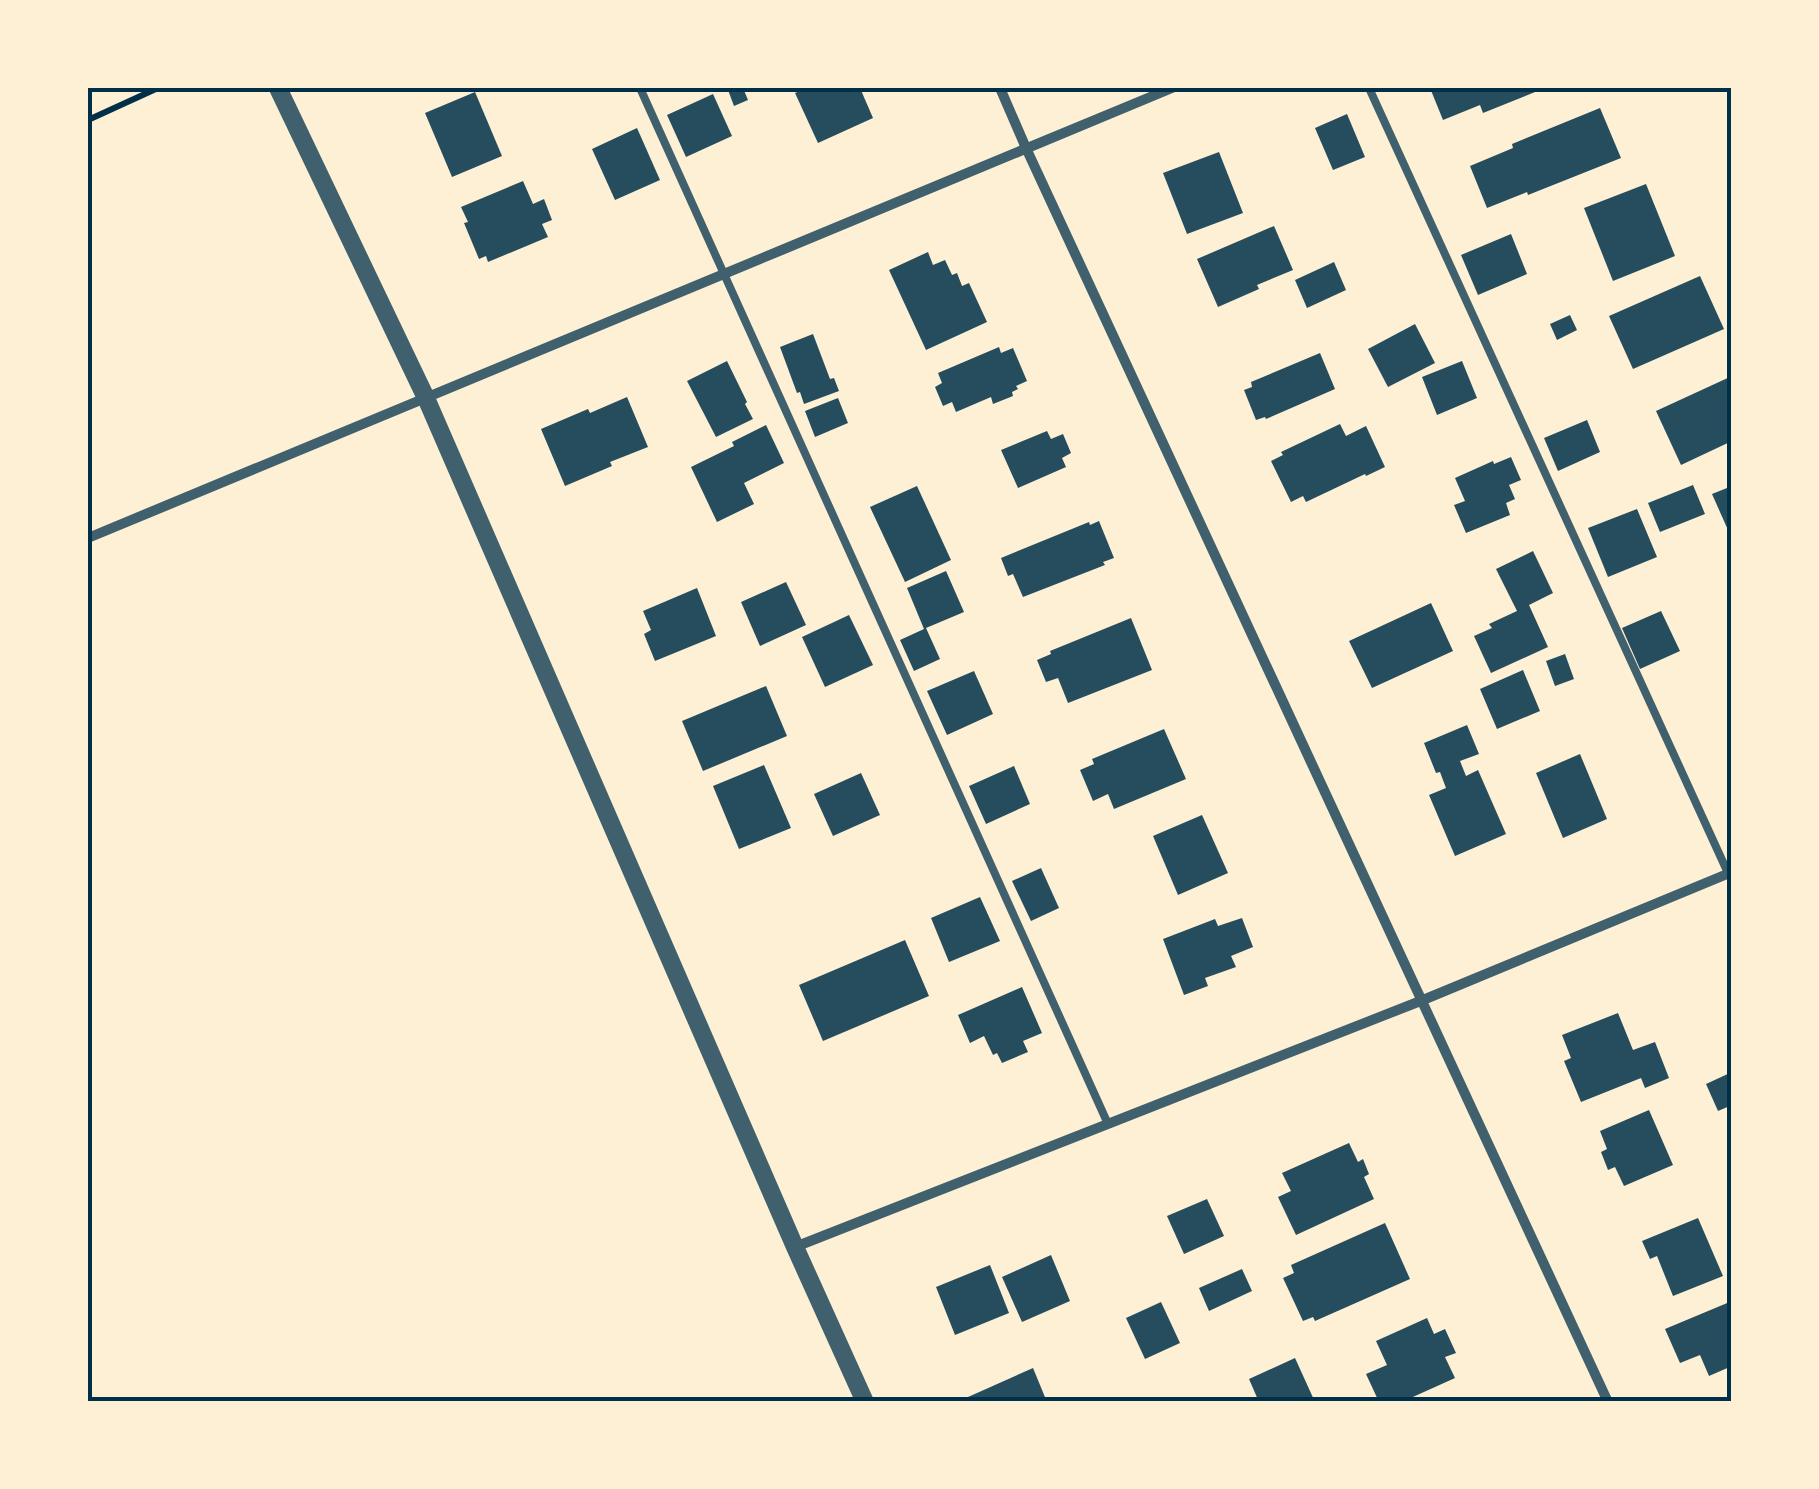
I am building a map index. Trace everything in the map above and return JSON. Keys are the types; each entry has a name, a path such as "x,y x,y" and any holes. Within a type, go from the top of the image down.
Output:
{"street":[{"path":"278,88 426,398 794,1248 866,1402"},
{"path":"1000,88 1608,1402"},
{"path":"88,538 1172,88"},
{"path":"794,1248 1423,1000 1730,872"}],"lane":[{"path":"640,88 1108,1124"},
{"path":"1370,88 1730,872"}],"path":[{"path":"88,120 158,88"}],"building":[{"path":"743,88 748,100 734,106 728,90"},
{"path":"807,88 860,88 873,118 818,143 795,93"},
{"path":"1430,88 1545,88 1483,113 1480,105 1443,120"},
{"path":"475,92 502,156 452,177 425,113"},
{"path":"713,94 732,136 686,157 667,115"},
{"path":"1600,108 1621,158 1487,208 1470,166"},
{"path":"1347,114 1365,157 1333,170 1315,128"},
{"path":"637,128 660,180 615,200 592,149"},
{"path":"1219,152 1243,213 1187,234 1163,173"},
{"path":"523,181 533,204 544,199 552,220 542,224 548,237 488,262 486,256 479,259 461,207"},
{"path":"1646,184 1675,256 1613,281 1584,208"},
{"path":"1274,226 1293,270 1218,307 1197,259"},
{"path":"1511,234 1527,274 1478,295 1461,255"},
{"path":"928,252 933,265 945,260 962,286 969,283 987,322 926,350 889,270"},
{"path":"1334,262 1346,290 1307,308 1295,280"},
{"path":"1700,276 1724,329 1633,369 1609,316"},
{"path":"1570,315 1577,330 1557,340 1550,324"},
{"path":"1415,324 1435,363 1388,387 1368,349"},
{"path":"813,334 830,379 834,378 839,391 804,404 780,347"},
{"path":"999,347 1001,353 1013,348 1027,381 1016,386 1013,396 993,404 991,397 956,412 952,402 943,406 935,387 942,383 938,373"},
{"path":"1320,353 1335,389 1256,420 1244,390 1252,387 1251,382"},
{"path":"727,361 753,419 716,437 687,381"},
{"path":"1462,361 1477,398 1437,415 1422,377"},
{"path":"1732,376 1732,441 1681,465 1656,411"},
{"path":"627,397 648,447 565,486 541,429"},
{"path":"838,398 848,423 815,437 805,411"},
{"path":"1587,420 1600,452 1558,471 1544,438"},
{"path":"1340,424 1346,436 1366,426 1385,467 1306,502 1303,496 1291,502 1271,461 1283,455 1281,452"},
{"path":"766,425 784,463 744,483 754,504 717,522 691,467"},
{"path":"1047,431 1051,439 1063,434 1071,453 1062,458 1066,467 1018,488 1001,450"},
{"path":"1511,457 1521,480 1509,485 1515,499 1506,503 1510,515 1466,533 1454,505 1465,501 1455,478"},
{"path":"1693,485 1705,514 1660,532 1648,503"},
{"path":"917,486 951,560 905,582 870,507"},
{"path":"1732,486 1732,539 1712,494"},
{"path":"1637,509 1657,557 1608,577 1588,528"},
{"path":"1099,521 1114,558 1023,597 1001,558"},
{"path":"1533,551 1553,593 1529,605 1548,647 1491,673 1474,636 1517,611 1496,569"},
{"path":"946,571 964,612 926,628 940,659 914,671 900,640 924,629 907,588"},
{"path":"786,582 806,625 760,646 741,602"},
{"path":"697,588 716,636 655,661 644,634 651,630 643,611"},
{"path":"1431,603 1453,651 1372,688 1349,641"},
{"path":"1661,611 1680,651 1640,669 1622,628"},
{"path":"849,615 873,665 825,687 802,637"},
{"path":"1131,618 1152,670 1068,703 1058,678 1046,682 1037,660"},
{"path":"1565,654 1574,679 1555,686 1546,661"},
{"path":"1523,670 1540,711 1497,729 1480,689"},
{"path":"974,671 993,714 947,735 927,691"},
{"path":"766,686 787,736 703,771 682,721"},
{"path":"1467,725 1479,754 1460,761 1466,776 1478,770 1506,834 1455,856 1429,795 1446,788 1424,743"},
{"path":"1164,729 1186,779 1114,809 1108,794 1093,801 1080,770 1094,764 1092,759"},
{"path":"1580,754 1607,819 1563,838 1536,773"},
{"path":"764,765 791,828 739,849 713,786"},
{"path":"1014,766 1030,804 986,824 969,786"},
{"path":"861,773 880,815 833,836 814,794"},
{"path":"1202,815 1228,873 1178,895 1153,836"},
{"path":"1041,868 1059,908 1031,921 1012,881"},
{"path":"980,897 1000,941 949,962 931,918"},
{"path":"1242,918 1253,947 1231,956 1236,967 1205,978 1208,986 1184,995 1163,939 1215,919 1218,926"},
{"path":"905,940 929,996 823,1041 799,985"},
{"path":"1022,987 1042,1033 1023,1041 1028,1052 1002,1063 997,1053 993,1055 984,1036 970,1043 958,1015"},
{"path":"1618,1013 1633,1050 1655,1042 1669,1078 1645,1088 1641,1078 1581,1102 1564,1061 1571,1058 1562,1035"},
{"path":"1732,1072 1732,1105 1718,1111 1706,1084"},
{"path":"1649,1110 1673,1165 1624,1186 1615,1167 1608,1170 1601,1152 1607,1149 1600,1131"},
{"path":"1349,1143 1358,1162 1363,1159 1369,1174 1364,1177 1374,1199 1296,1235 1278,1197 1291,1191 1282,1173"},
{"path":"1207,1199 1224,1236 1184,1254 1167,1216"},
{"path":"1698,1218 1723,1276 1673,1296 1657,1256 1650,1259 1642,1241"},
{"path":"1385,1223 1410,1279 1315,1321 1313,1317 1303,1321 1283,1278 1294,1273 1291,1265"},
{"path":"1051,1255 1070,1301 1022,1322 1002,1277"},
{"path":"990,1265 1009,1313 955,1335 936,1287"},
{"path":"1242,1269 1252,1291 1209,1311 1199,1288"},
{"path":"1732,1301 1732,1366 1709,1376 1700,1355 1680,1363 1665,1329"},
{"path":"1161,1302 1180,1343 1145,1359 1126,1318"},
{"path":"1427,1318 1434,1334 1445,1329 1456,1353 1445,1357 1455,1378 1404,1401 1402,1397 1379,1402 1366,1374 1387,1365 1376,1341"},
{"path":"1295,1358 1315,1402 1259,1402 1249,1379"},
{"path":"1033,1368 1047,1402 971,1402 968,1397"}]}
